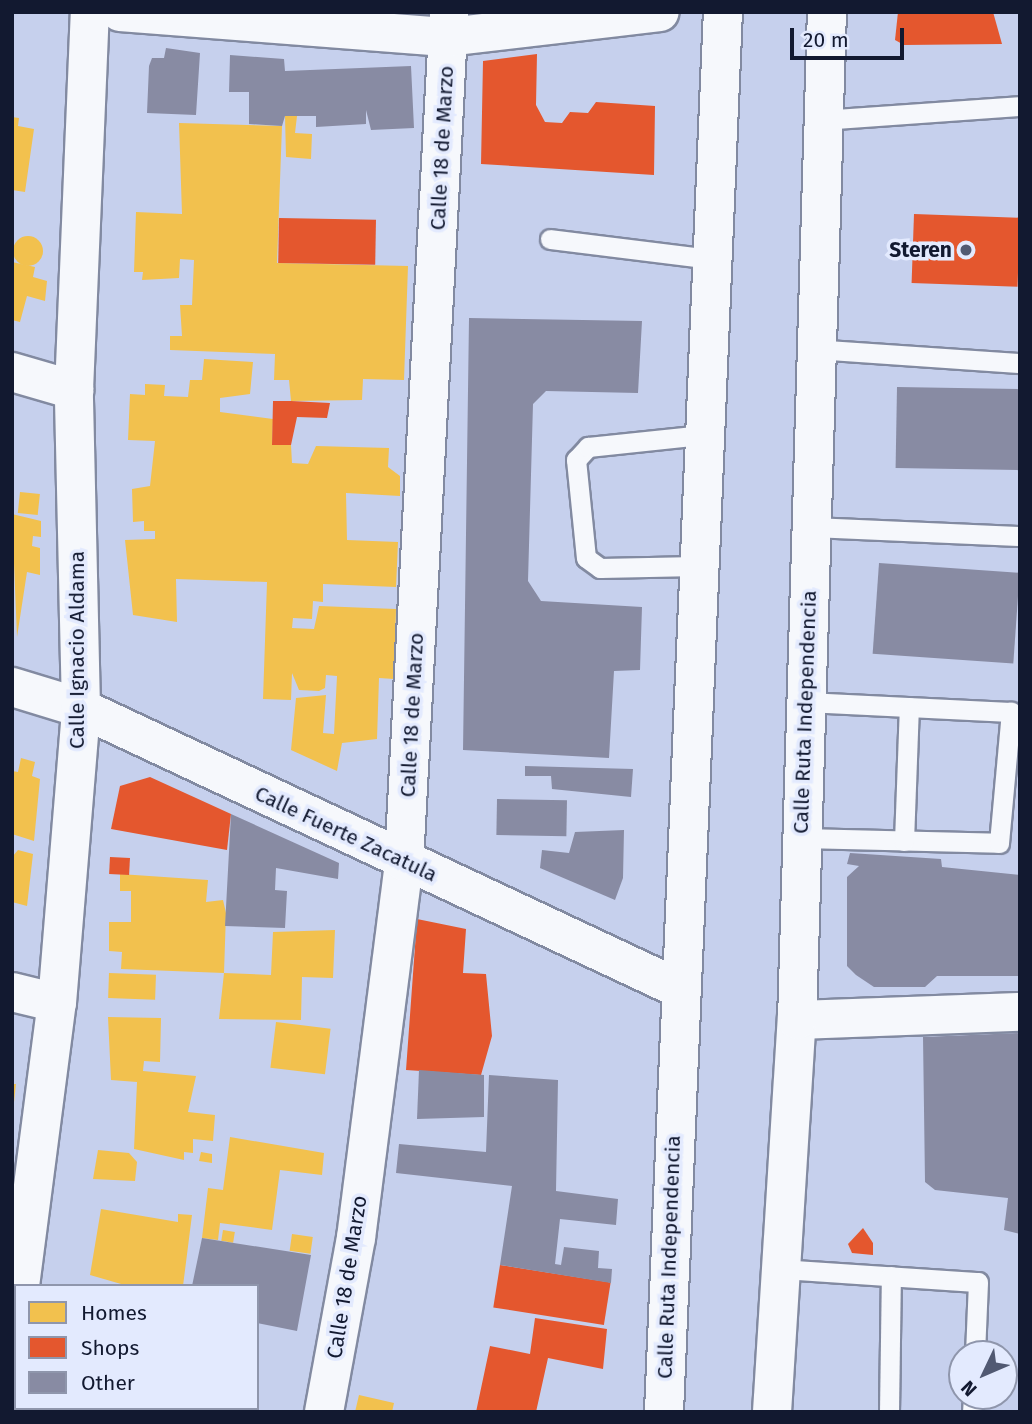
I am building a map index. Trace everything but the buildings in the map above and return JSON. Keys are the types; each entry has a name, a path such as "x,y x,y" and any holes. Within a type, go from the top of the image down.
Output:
{"street":[{"name":"Calle Ignacio Aldama","path":"20,1284 57,1003 81,708 74,390 90,12"},
{"path":"120,12 449,25 660,12"},
{"name":"Calle Ruta Independencia","path":"664,1412 678,988 723,12"},
{"name":"Calle Ruta Independencia","path":"772,1412 797,1020 820,120 827,12"},
{"name":"Calle 18 de Marzo","path":"324,1412 356,1238 404,862 449,25"},
{"path":"12,372 74,390"},
{"name":"Calle Fuerte Zacatula","path":"12,687 81,708 404,862 678,988"},
{"path":"12,992 57,1003"},
{"path":"797,1020 1020,1012"}],"lane":[{"path":"820,120 1020,106"},
{"path":"550,239 711,259"},
{"path":"814,349 1020,363"},
{"path":"697,566 600,568 586,558 576,460 588,447 703,435"},
{"path":"810,527 1020,536"},
{"path":"801,838 999,843 1011,712 805,702"},
{"path":"904,841 909,707"},
{"path":"780,1269 978,1282 976,1340"},
{"path":"890,1412 891,1276"}],"place":[{"name":"Steren","path":"966,250"}]}
